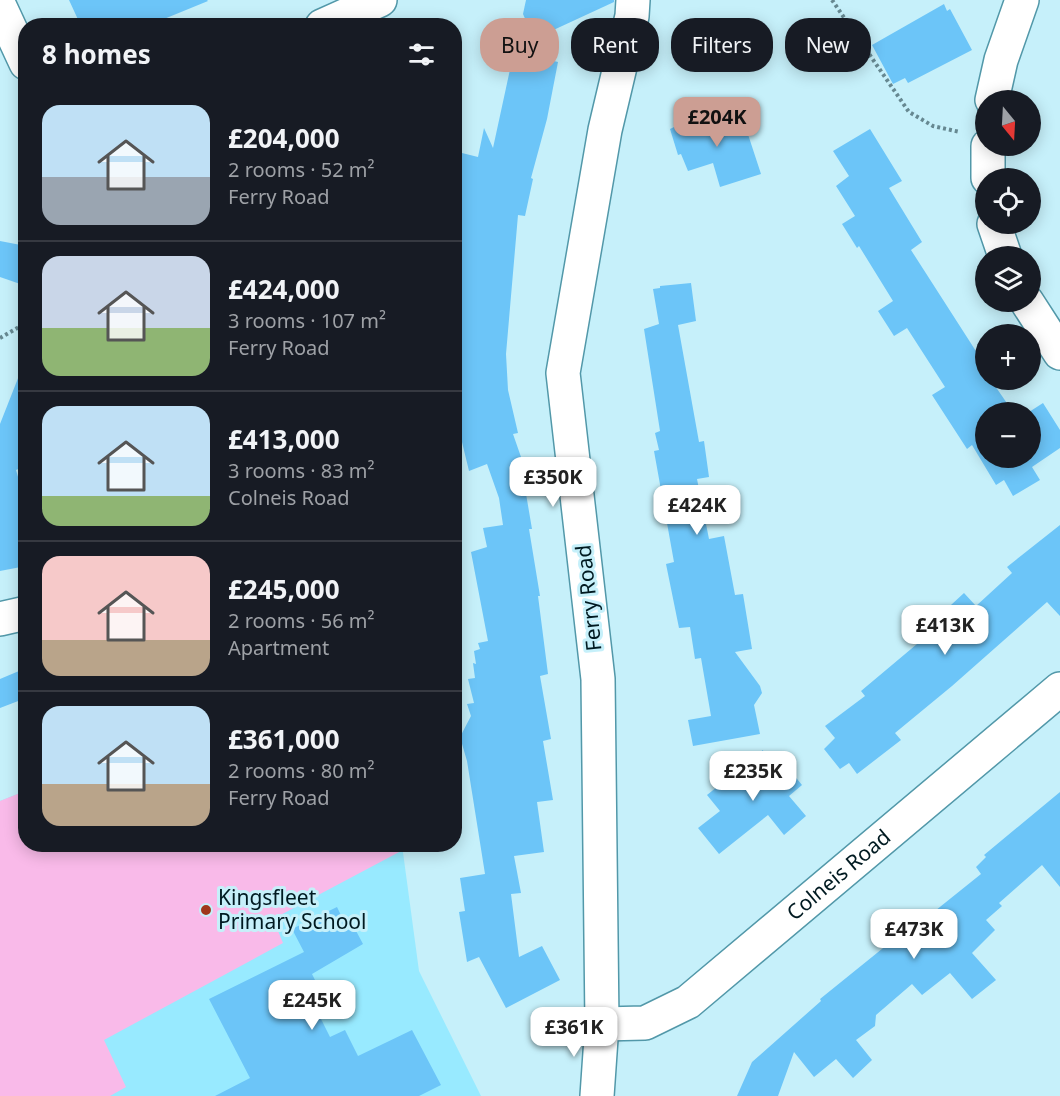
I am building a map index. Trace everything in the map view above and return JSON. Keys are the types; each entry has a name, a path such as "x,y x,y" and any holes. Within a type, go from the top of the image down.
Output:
{"street":[{"path":"340,18 380,0"},
{"name":"Ferry Road","path":"597,1096 602,1023 598,679 563,374 605,130 632,16 633,0"},
{"path":"994,90 1004,50 1022,0"},
{"path":"0,7 18,46"},
{"path":"1034,312 1060,352"},
{"path":"0,619 18,615"},
{"name":"Colneis Road","path":"602,1023 645,1023 688,1002 1060,689"}],"path":[{"path":"832,0 909,112 933,126 975,139"},
{"path":"0,338 18,328"}],"shaded area":[{"name":"Kingsfleet Primary School","path":"18,794 18,852 403,852 419,971 481,1096 0,1096 0,801"},
{"path":"18,794 18,852 399,852 273,919 283,943 104,1040 126,1087 110,1096 0,1096 0,801"}],"building":[{"path":"69,0 208,1 166,18 77,18"},
{"path":"526,0 614,0 579,18 571,18 571,22 559,27 559,18 525,18 523,14"},
{"path":"944,4 947,11 950,9 972,50 908,83 905,78 893,84 872,45"},
{"path":"509,72 556,72 547,119 531,178 533,179 525,216 518,215 506,354 508,390 518,433 513,434 529,480 524,482 532,529 529,529 540,596 538,596 548,674 540,676 551,739 543,741 553,800 537,802 544,852 514,856 521,893 511,894 519,957 542,946 560,980 506,1008 479,957 467,962 459,912 465,911 460,878 485,874 467,761 462,744 462,733 471,716 467,704 474,703 468,679 475,678 474,651 480,649 478,643 488,641 471,552 487,547 483,528 503,525 499,498 487,464 469,471 462,442 462,153 478,157 484,128 493,148"},
{"path":"703,113 707,125 741,113 761,174 720,187 713,163 688,171 681,154 678,155 670,129"},
{"path":"870,129 902,181 889,188 922,242 911,250 975,350 975,390 998,390 1006,402 975,402 975,450 972,445 967,449 932,395 945,387 907,328 894,336 878,311 893,301 859,246 857,248 842,224 855,216 836,186 849,176 833,151"},
{"path":"0,241 18,244 18,283 0,277"},
{"path":"691,283 696,321 678,325 699,442 704,441 709,477 697,479 709,539 724,536 735,595 743,594 752,649 735,652 760,686 762,693 754,705 760,734 693,746 688,720 711,716 701,658 695,659 690,627 679,628 666,564 674,562 654,451 659,450 655,433 660,431 644,329 659,324 653,289 660,288 660,286"},
{"path":"18,378 18,469 16,470 18,477 18,568 0,571 0,424"},
{"path":"1043,403 1060,430 1060,448 1041,461 1041,404"},
{"path":"986,468 1033,468 1040,480 1013,496 1004,480 996,485"},
{"path":"1060,525 1060,616 1047,602 895,733 901,740 857,774 849,763 840,769 824,749 835,738 825,726 865,696 861,691 917,644 913,640 964,593 976,606 1012,573 1007,567"},
{"path":"18,671 18,701 0,708 0,679"},
{"path":"763,750 766,770 780,758 802,785 789,796 806,816 784,835 768,815 719,854 698,828 720,811 707,795"},
{"path":"1060,792 1060,887 1042,865 999,903 1002,906 986,920 995,930 972,953 996,980 972,999 950,973 922,995 912,984 876,1015 875,1026 856,1040 872,1060 853,1078 836,1059 814,1077 794,1052 778,1096 737,1096 752,1062 821,1001 820,999 898,936 900,939 981,874 976,867 986,857 984,855"},
{"path":"337,907 348,930 354,927 363,944 312,974 317,984 307,991 330,1037 345,1030 358,1056 412,1030 441,1085 419,1096 215,1096 250,1078 209,999 304,952 292,929"}],"place":[{"name":"Kingsfleet Primary School","path":"206,910"}]}
